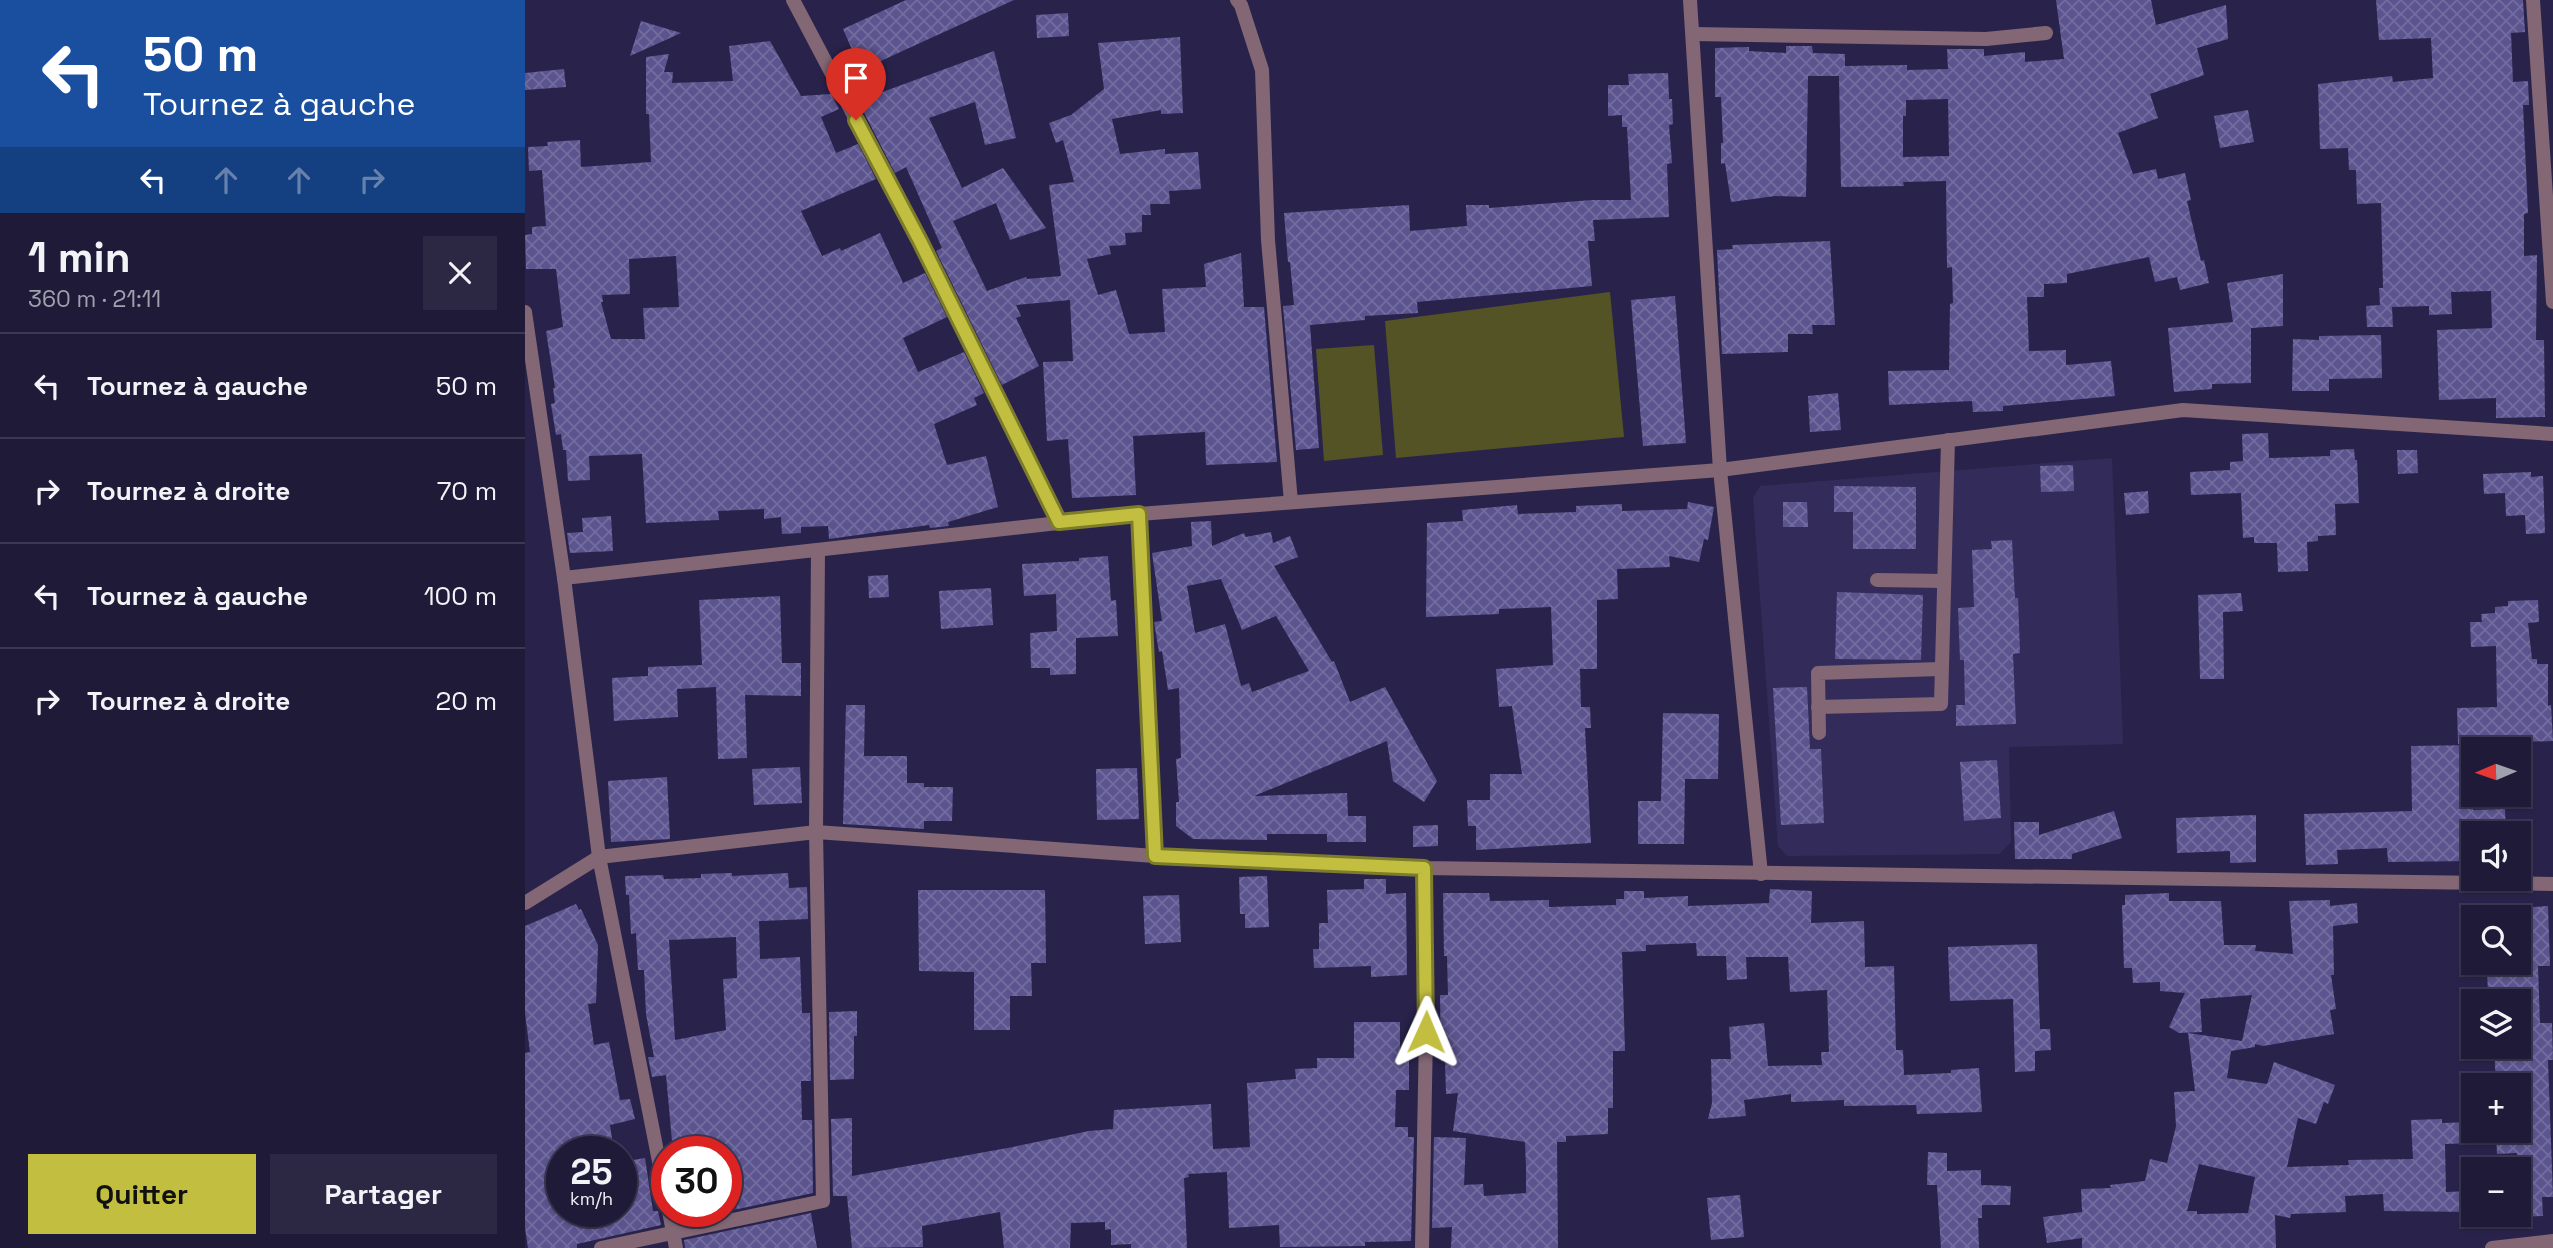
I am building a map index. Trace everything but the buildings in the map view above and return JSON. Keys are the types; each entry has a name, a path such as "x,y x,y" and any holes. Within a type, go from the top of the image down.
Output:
{"street":[{"path":"793,0 920,241 1059,522"},
{"path":"1237,0 1262,70 1268,240 1291,502"},
{"path":"1690,0 1720,470 1761,874"},
{"path":"2533,0 2553,302"},
{"path":"1694,34 1986,39 2046,33"},
{"path":"525,312 564,578 599,857 654,1136"},
{"path":"564,578 1139,514 1720,470 2183,410 2553,434"},
{"path":"1818,707 1941,704 1948,440"},
{"path":"1139,514 1155,856"},
{"path":"601,1248 823,1201 816,832 818,550"},
{"path":"1877,580 1943,581"},
{"path":"1819,733 1818,673 1940,669"},
{"path":"525,903 599,857 816,832 1155,856 1424,868 2553,884"},
{"path":"1422,1248 1427,978 1424,868"},
{"path":"672,1227 676,1248"},
{"path":"2492,1248 2553,1241"}],"shaded area":[{"path":"1610,292 1624,437 1396,458 1385,321"},
{"path":"1374,345 1383,455 1324,461 1316,349"},
{"path":"2112,458 2123,744 2009,747 2011,842 1999,854 1787,856 1778,846 1753,498 1760,486"}],"route":[{"path":"856,120 920,241 1059,522 1139,514 1155,856 1424,868 1426,1032"}]}
